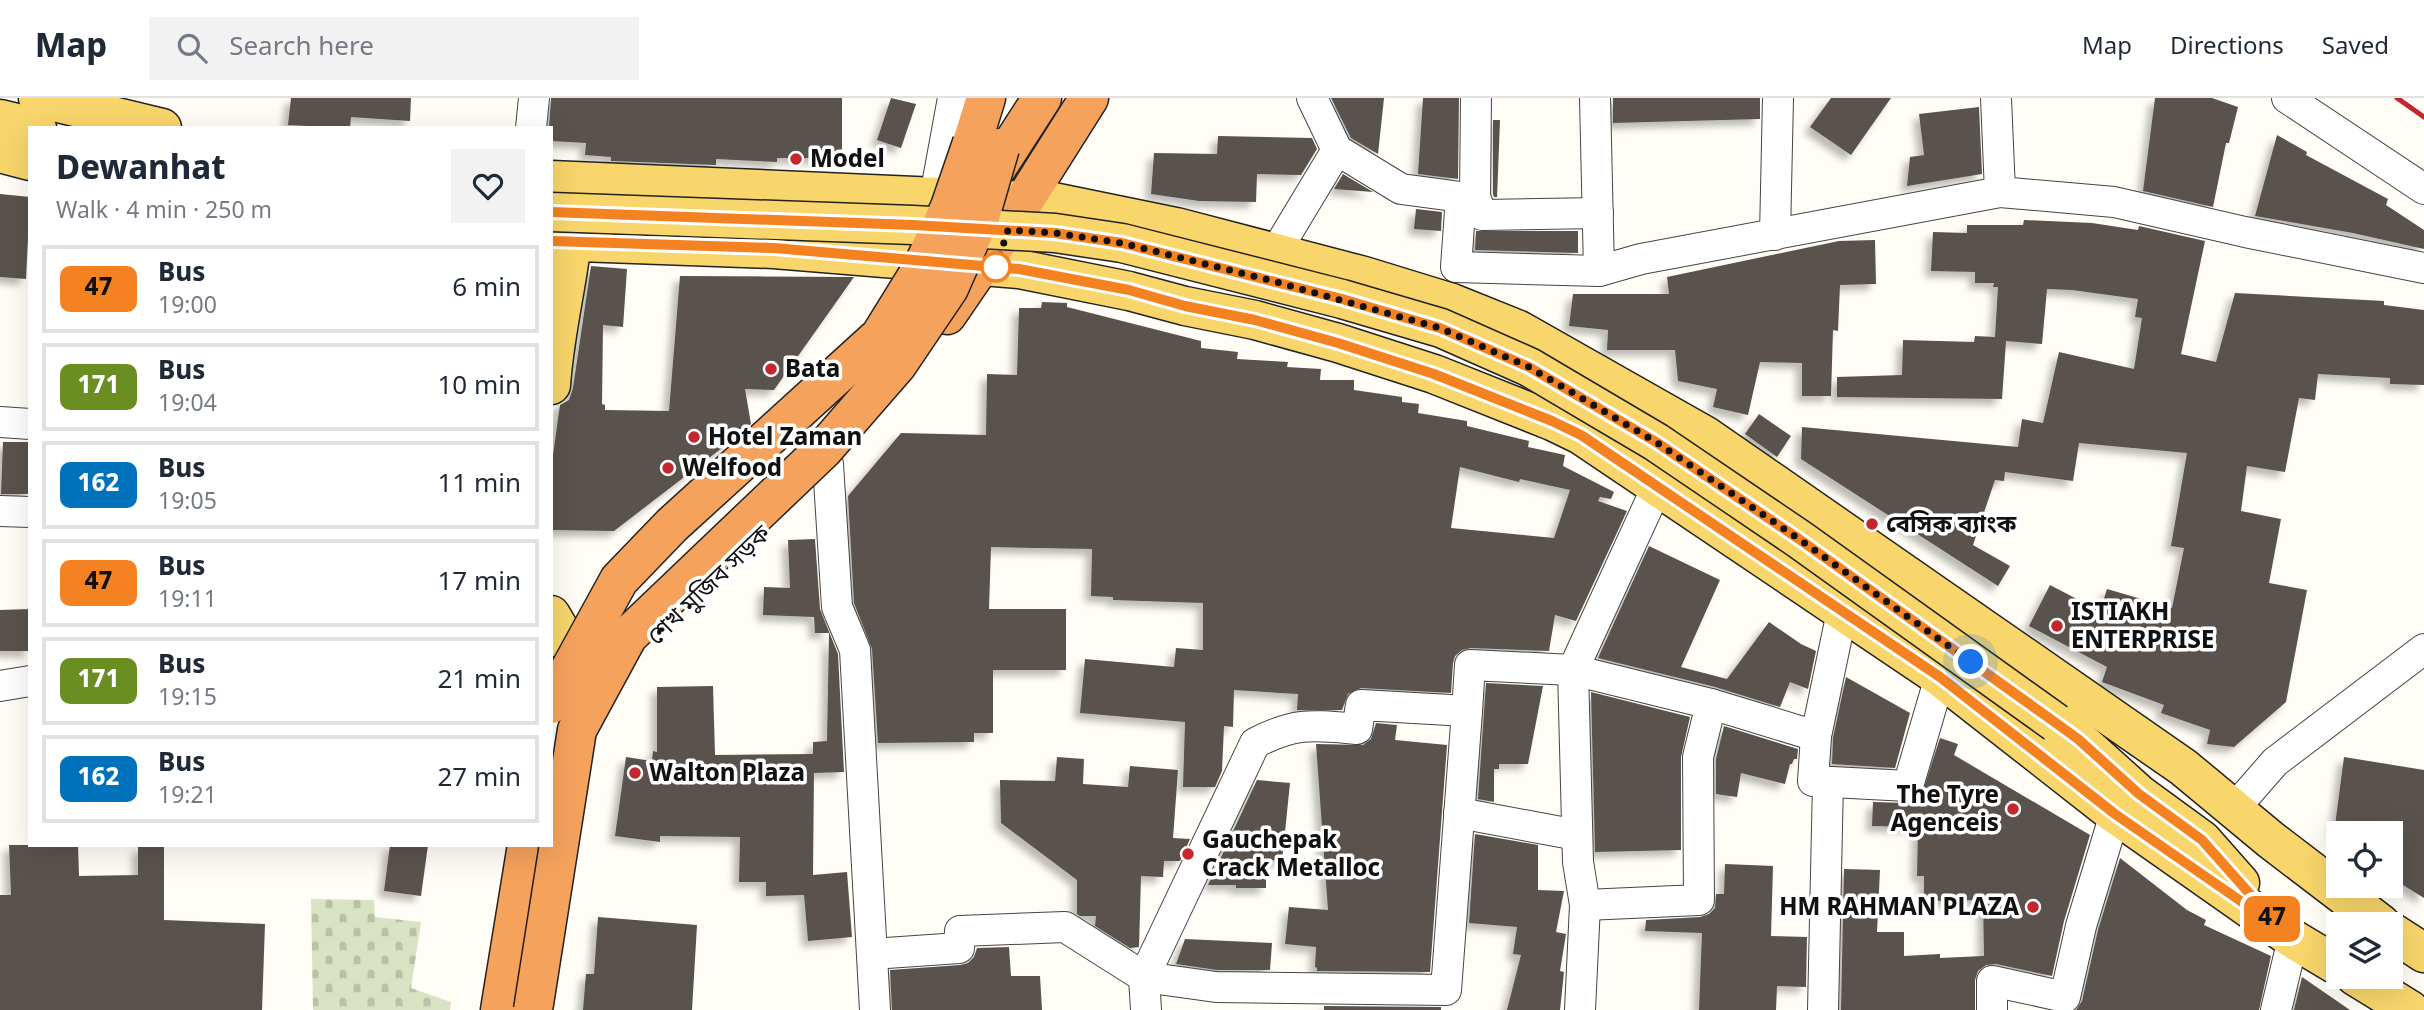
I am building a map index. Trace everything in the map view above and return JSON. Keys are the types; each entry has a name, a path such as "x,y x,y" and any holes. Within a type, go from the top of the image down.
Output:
{"highway":[{"path":"555,663 619,580 672,525 880,336 922,268 950,207 986,98"},
{"path":"533,1010 577,730 628,636 823,450 897,365 949,288 979,220 1016,98"},
{"path":"555,663 811,413 972,207 1042,98"},
{"name":"শেখ মুজিব সড়ক","path":"542,1010 550,935 587,732 619,671 782,515 828,464 946,317 1023,203 1088,98"},
{"path":"555,663 605,698"},
{"path":"494,1010 517,847"},
{"path":"500,1010 527,847"}],"main road":[{"path":"38,98 154,126"},
{"path":"0,119 29,126"},
{"path":"0,153 28,160"},
{"path":"553,180 935,196 972,207 1054,202 1113,212 1275,253 1452,303 1520,331 1694,429 2183,767 2271,840 2365,912"},
{"path":"558,232 913,225 1055,233 1122,243 1342,299 1440,328 1529,367 1656,442 1799,539 2067,731 2174,799 2271,840"},
{"path":"558,232 1019,269 1129,290 1338,343 1434,374 1552,421 1581,435 1940,677 2115,814 2326,958"},
{"path":"553,363 567,285 558,232"},
{"path":"2067,731 2139,794 2202,840 2287,934"},
{"path":"2403,939 2424,953"},
{"path":"2376,989 2410,1010"}],"street":[{"path":"531,126 534,98"},
{"path":"935,196 953,98"},
{"path":"1023,203 1059,178 1110,98"},
{"path":"1312,98 1337,150 1401,189 1468,197 1482,215 1598,214"},
{"path":"1476,98 1468,197 1456,267 1599,271 1641,259 2000,192 2114,202 2424,268"},
{"path":"1595,98 1599,271"},
{"path":"1775,235 1778,98"},
{"path":"1996,98 2000,192"},
{"path":"2287,98 2424,188"},
{"path":"1275,253 1337,150"},
{"path":"0,422 28,424"},
{"path":"828,464 837,607 855,650 875,1010"},
{"path":"1580,1010 1585,905 1578,862 1573,670 1657,487"},
{"path":"0,511 28,512"},
{"path":"1842,612 1816,736 1814,781 1908,786 1940,677"},
{"path":"2234,809 2275,762 2424,649"},
{"path":"872,954 959,948 960,931 1065,928 1144,977 1216,987 1446,990 1470,665 1573,670 1711,704 1816,736"},
{"path":"0,687 28,681"},
{"path":"1585,905 1699,900 1698,757 1711,704"},
{"path":"1146,1010 1144,977 1255,743 1282,729 1316,725 1357,729 1361,705 1467,711"},
{"path":"1823,1010 1828,782"},
{"path":"1459,813 1577,835"},
{"path":"1992,1010 1992,981 2065,997 2081,926 2115,814"},
{"path":"2276,1010 2287,934"}],"green space":[{"path":"311,899 374,900 375,917 421,922 411,988 451,1002 450,1010 313,1010"}],"building":[{"path":"291,98 411,98 410,121 351,117 350,126 288,125"},
{"path":"551,98 842,98 842,158 777,158 777,162 716,159 716,165 611,161 611,157 585,155 586,143 553,141 553,126 549,126"},
{"path":"891,98 916,104 901,148 877,140"},
{"path":"1331,98 1384,98 1378,154 1351,138"},
{"path":"1423,98 1459,98 1458,179 1418,174"},
{"path":"1613,98 1760,98 1760,119 1613,123"},
{"path":"1831,98 1891,98 1851,155 1810,127"},
{"path":"2155,98 2212,98 2238,107 2229,143 2226,143 2213,207 2143,191"},
{"path":"1979,107 1982,174 1907,186 1910,157 1924,155 1919,114"},
{"path":"1493,120 1500,120 1497,197 1493,194"},
{"path":"2277,135 2307,152 2306,155 2388,199 2386,205 2424,230 2424,249 2255,216"},
{"path":"1218,136 1312,138 1317,149 1301,175 1257,174 1256,202 1199,201 1151,194 1154,153 1217,154"},
{"path":"1343,174 1373,192 1334,189"},
{"path":"0,194 28,197 26,279 0,277"},
{"path":"1416,209 1442,212 1441,231 1414,229"},
{"path":"2024,220 2092,223 2138,230 2139,226 2205,241 2181,354 2216,362 2235,293 2384,301 2384,305 2424,310 2424,385 2390,384 2390,378 2318,374 2315,400 2299,398 2285,472 2247,466 2241,511 2281,519 2269,583 2307,590 2286,702 2234,747 2207,744 2210,730 2161,713 2164,705 2102,682 2107,667 2029,626 2050,585 2100,611 2107,589 2172,608 2184,548 2171,546 2187,453 2079,443 2073,481 2005,472 2004,481 1995,480 1973,545 2010,566 1998,586 1801,459 1802,427 2018,447 2022,419 2043,423 2059,352 2134,369 2142,318 2135,317 2138,299 2047,289 2042,344 2006,341 2002,399 1837,397 1837,377 1902,375 1903,340 1974,342 1975,336 1995,337 1998,287 1993,287 1994,283 1975,283 1975,272 1931,271 1933,232 1967,233 1967,225 2023,225"},
{"path":"1476,231 1578,231 1578,253 1475,250"},
{"path":"1875,240 1876,284 1840,285 1838,331 1833,330 1831,396 1802,396 1802,363 1760,362 1748,415 1713,407 1717,389 1678,381 1675,350 1607,350 1608,330 1569,326 1573,294 1669,294 1667,277 1839,241"},
{"path":"591,266 627,269 623,327 603,325 602,404 605,405 605,410 669,411 680,276 854,277 774,390 745,389 751,424 614,531 553,530 553,455 560,405 569,400"},
{"path":"1042,302 1067,303 1067,307 1201,341 1201,348 1238,352 1237,359 1288,362 1287,367 1321,369 1320,380 1354,380 1354,390 1402,397 1402,402 1419,404 1418,413 1467,421 1467,426 1529,441 1528,447 1565,455 1563,466 1614,492 1611,499 1600,497 1598,501 1627,511 1576,621 1555,615 1549,651 1471,648 1462,650 1455,656 1453,663 1451,693 1361,688 1348,694 1342,710 1297,710 1298,694 1234,690 1233,727 1224,726 1222,771 1215,787 1183,787 1185,722 1080,713 1085,659 1174,667 1176,648 1203,650 1203,603 1113,600 1113,597 1091,596 1092,549 991,547 989,609 1066,609 1066,670 993,670 993,733 974,733 974,742 878,743 872,649 854,603 848,496 901,433 986,435 987,374 1017,375 1019,308 1041,308","holes":["1460,467 1519,482 1520,479 1570,490 1554,538 1451,528"]},
{"path":"1759,414 1791,436 1777,457 1745,434"},
{"path":"3,442 28,442 28,494 1,494"},
{"path":"815,539 820,609 838,654 844,772 814,773 814,768 813,875 847,872 852,937 808,941 804,895 766,896 766,882 739,882 740,837 660,836 660,842 615,836 626,757 652,761 653,751 657,752 657,687 713,686 715,755 813,754 813,742 827,741 829,633 815,633 814,617 763,615 764,587 790,588 788,540"},
{"path":"1649,546 1720,580 1681,667 1727,679 1769,622 1816,651 1808,689 1790,682 1780,707 1715,687 1598,658"},
{"path":"28,609 28,651 0,651 0,610"},
{"path":"1846,677 1910,713 1895,768 1832,764 1833,738"},
{"path":"1486,683 1543,686 1528,764 1499,764 1499,769 1494,769 1494,802 1478,799"},
{"path":"1591,692 1690,717 1681,757 1681,850 1595,852"},
{"path":"1376,723 1397,725 1395,740 1447,745 1430,972 1317,971 1316,947 1285,944 1289,907 1328,910 1316,744 1363,745 1371,739"},
{"path":"1724,726 1798,749 1797,759 1790,764 1785,784 1741,773 1737,797 1716,794 1716,759"},
{"path":"1940,738 1958,744 1954,755 2090,835 2064,921 2052,976 1996,964 1986,965 1978,971 1975,980 1975,1010 1841,1010 1844,869 1880,870 1877,932 1904,932 1904,956 1984,956 1983,900 1924,901 1924,876 1917,876 1918,827 1872,826 1873,802 1908,803 1921,797"},
{"path":"1057,757 1084,759 1083,784 1128,787 1130,766 1178,770 1173,838 1190,839 1180,861 1164,861 1163,877 1141,876 1139,947 1130,948 1095,926 1096,916 1077,914 1077,880 1001,823 1000,780 1055,781"},
{"path":"2344,757 2424,770 2424,898 2403,885 2403,821 2336,821"},
{"path":"1257,780 1290,783 1282,861 1266,860 1266,888 1208,885"},
{"path":"1475,834 1538,845 1538,890 1564,891 1556,932 1566,934 1560,971 1564,972 1560,1010 1507,1010 1521,955 1513,954 1517,927 1469,923"},
{"path":"9,845 78,847 79,876 138,875 138,847 164,847 164,920 265,924 262,1010 0,1010 0,895 11,895"},
{"path":"390,847 428,847 421,896 384,891"},
{"path":"2120,858 2187,910 2206,920 2204,925 2271,956 2259,1010 2076,1010 2082,1001 2098,930"},
{"path":"1725,864 1773,866 1771,936 1807,937 1806,987 1777,986 1776,1010 1699,1010 1702,933 1645,931 1646,920 1700,917 1709,914 1715,908 1716,894 1724,894"},
{"path":"598,917 697,925 692,1010 583,1010 586,974 594,974"},
{"path":"1185,939 1272,943 1270,970 1217,970 1176,964"},
{"path":"1009,947 1011,976 1040,976 1042,1010 892,1010 890,970 960,965 968,963 974,957 977,948"},
{"path":"2302,977 2350,1010 2294,1010"},
{"path":"1324,1006 1441,1007 1441,1010 1324,1010"}],"railway":[{"path":"2397,98 2424,117"}],"bus line":[{"name":"47","path":"553,212 1055,233 1122,243 1342,299 1440,328 1529,367 1656,442 1799,539 2078,739 2139,794 2202,840 2281,929 2115,814 1940,677 1581,435 1434,374 1255,320 1185,306 1129,290 1081,283 1019,269 774,248 553,241"}],"place":[{"name":"Model","path":"796,159"},
{"name":"Bata","path":"771,369"},
{"name":"Hotel Zaman","path":"694,437"},
{"name":"Welfood","path":"668,468"},
{"name":"বেসিক ব্যাংক","path":"1872,524"},
{"name":"ISTIAKH ENTERPRISE","path":"2057,626"},
{"name":"Walton Plaza","path":"635,773"},
{"name":"The Tyre Agenceis","path":"2013,809"},
{"name":"Gauchepak Crack Metalloc","path":"1188,854"},
{"name":"HM RAHMAN PLAZA","path":"2033,907"}],"route":[{"path":"996,267 1008,230 1055,233 1122,243 1342,299 1440,328 1529,367 1656,442 1799,539 1971,662"}]}
